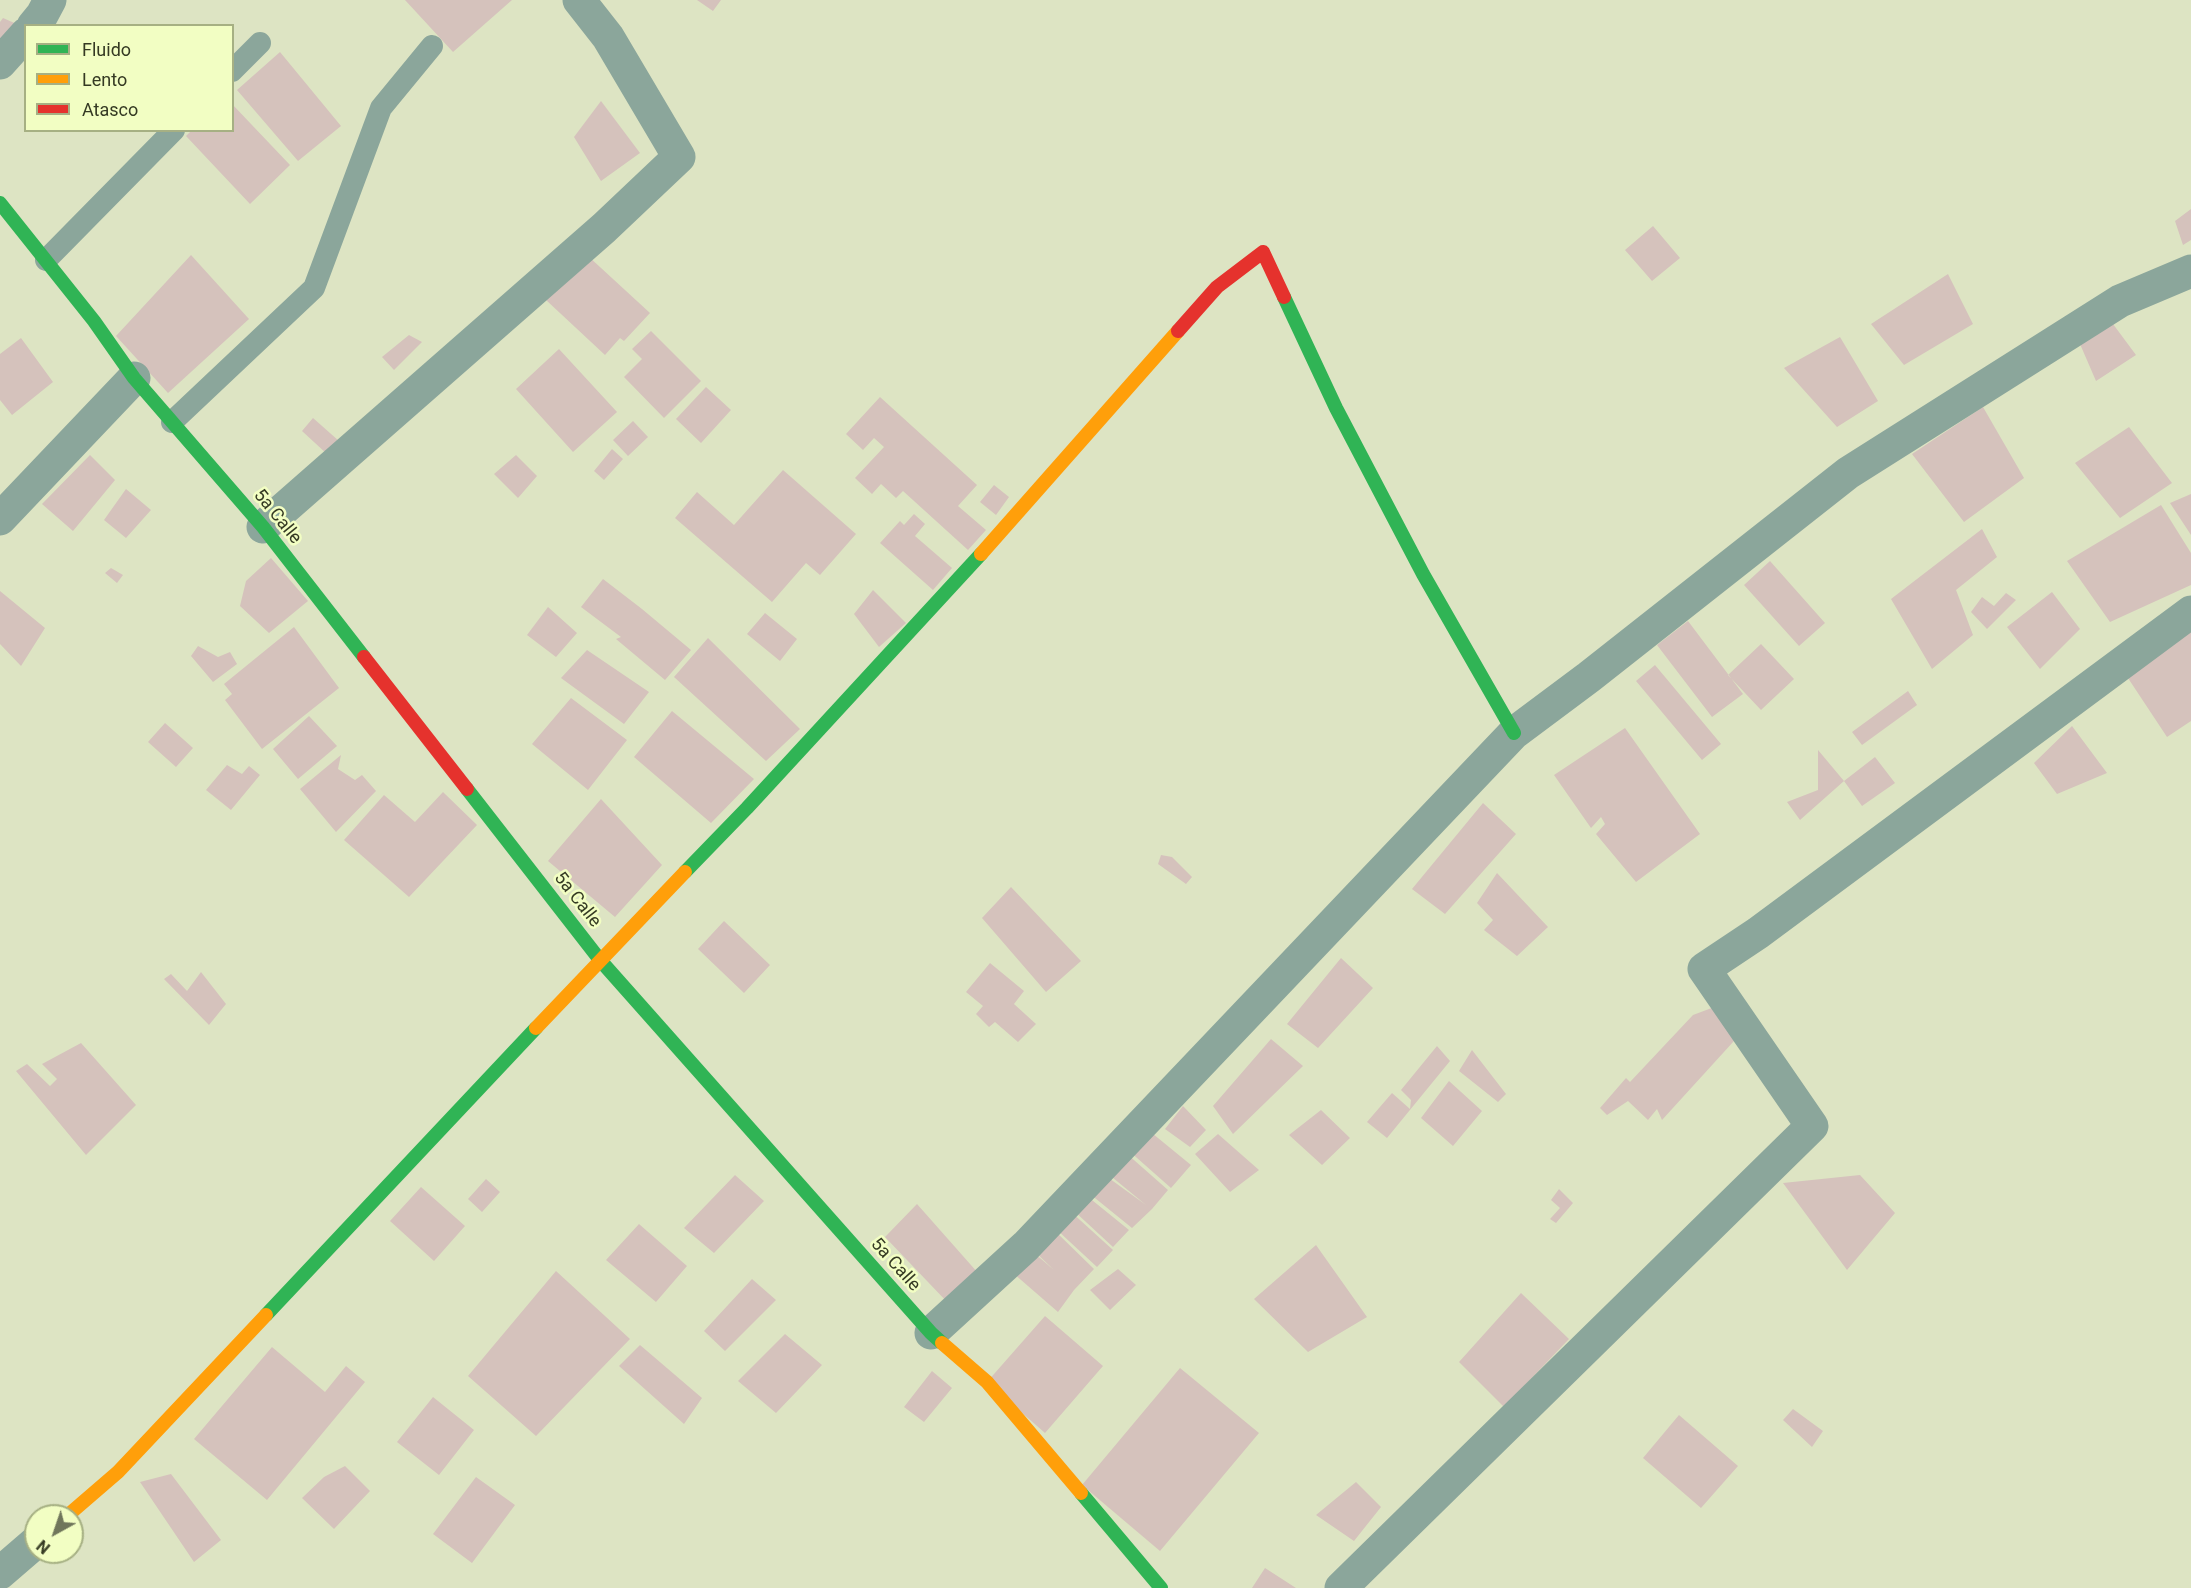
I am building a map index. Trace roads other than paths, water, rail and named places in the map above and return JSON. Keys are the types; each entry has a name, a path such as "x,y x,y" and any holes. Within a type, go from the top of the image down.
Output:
{"street":[{"path":"35,24 50,0"},
{"path":"264,527 604,228 679,157 608,37 579,0"},
{"path":"0,63 24,36"},
{"name":"5a Calle","path":"0,203 94,321 134,378 264,527 600,960 931,1333 987,1382 1161,1588"},
{"path":"81,1504 118,1472 600,960 747,808 957,582 1217,287 1263,252 1342,418 1423,574 1514,733"},
{"path":"931,1333 1026,1246 1514,733 1599,670 1848,473 2120,301 2191,271"},
{"path":"0,519 134,378"},
{"path":"1341,1588 1812,1126 1704,969 1758,933 2191,612"},
{"path":"0,1573 24,1552"}],"lane":[{"path":"234,69 260,43"},
{"path":"172,422 314,288 381,108 432,46"},
{"path":"46,260 172,132"}]}
